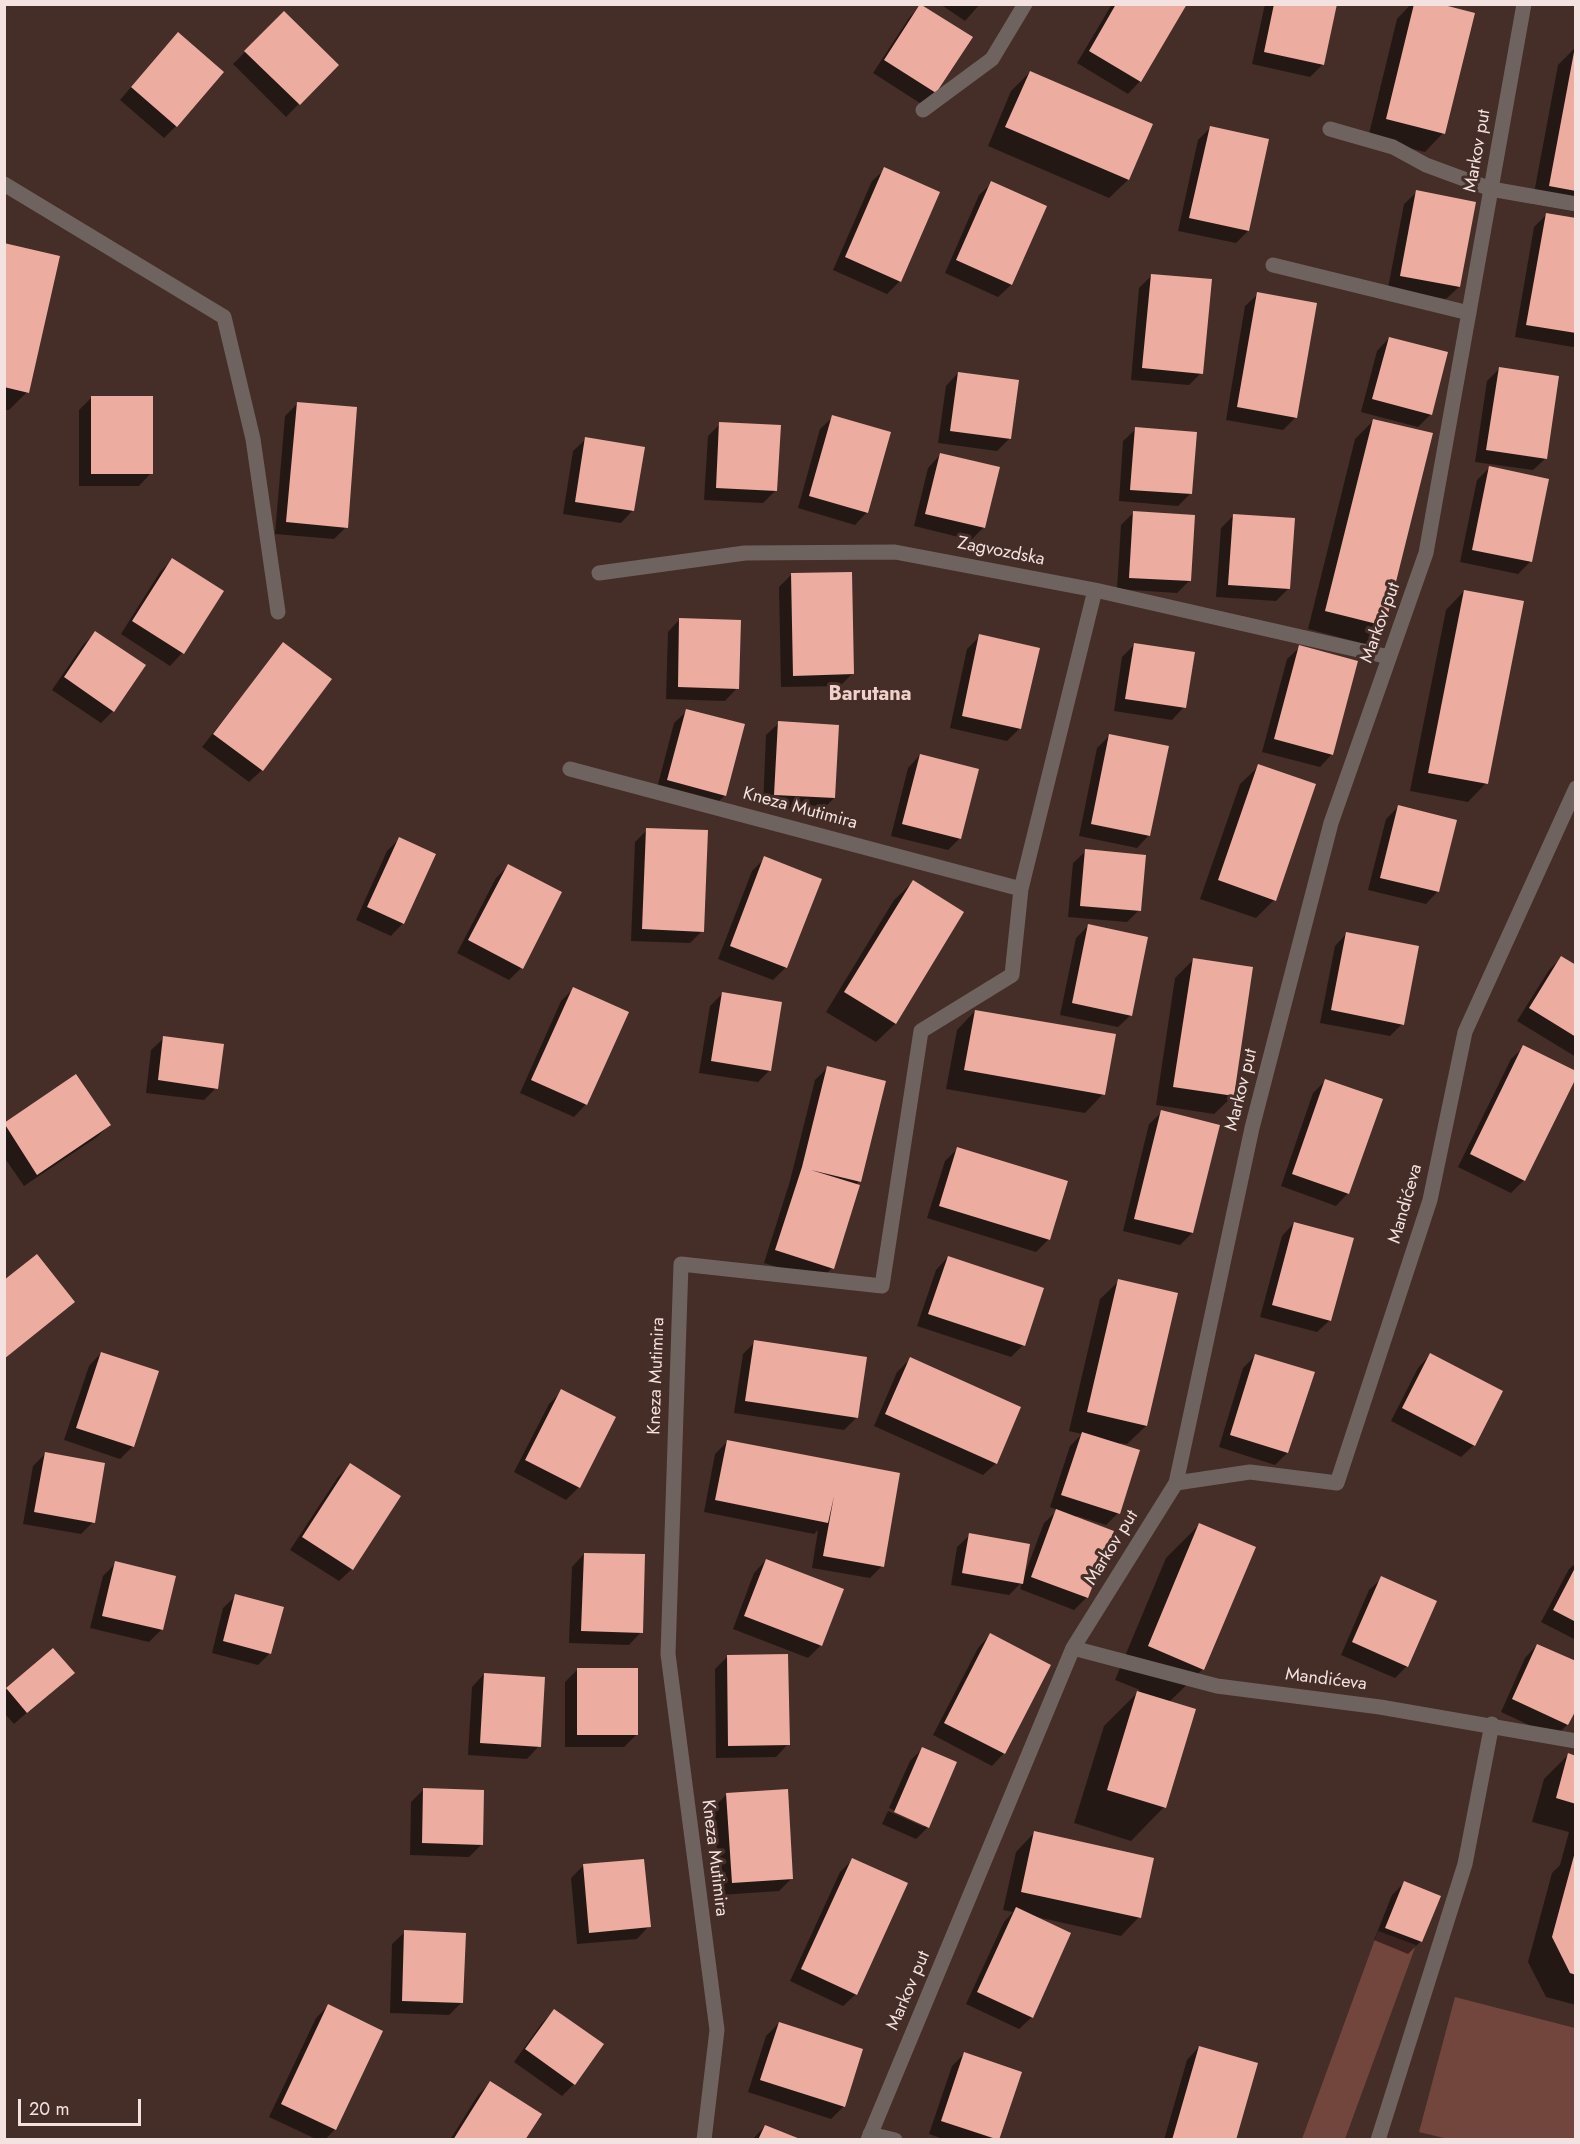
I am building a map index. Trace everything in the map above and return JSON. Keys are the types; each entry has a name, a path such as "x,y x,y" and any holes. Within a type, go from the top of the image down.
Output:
{"street":[{"path":"923,110 992,59 1025,4"},
{"name":"Markov put","path":"869,2137 1073,1648 1176,1483 1252,1128 1322,856 1331,823 1426,553 1524,4"},
{"path":"1330,129 1393,147 1426,165 1491,189 1575,204"},
{"path":"4,184 224,317 253,439 278,612"},
{"path":"1273,265 1469,312"},
{"name":"Zagvozdska","path":"598,573 745,553 895,552 1095,590 1389,657"},
{"name":"Kneza Mutimira","path":"704,2139 717,2030 668,1654 681,1263 882,1286 921,1031 1012,975 1020,889 1095,590"},
{"name":"Kneza Mutimira","path":"570,769 1020,889"},
{"name":"Mandićeva","path":"1176,1483 1250,1472 1337,1483 1430,1200 1465,1032 1575,789"},
{"name":"Mandićeva","path":"1073,1648 1217,1686 1492,1724 1575,1741"},
{"path":"1378,2139 1465,1864 1492,1724"},
{"path":"869,2137 895,2139"}],"shaded area":[{"path":"1378,1931 1416,1945 1345,2139 1302,2139"},
{"path":"1455,1997 1575,2028 1575,2139 1448,2139 1419,2132"}],"building":[{"path":"920,4 973,37 936,93 884,60"},
{"path":"1116,4 1187,4 1141,82 1089,51"},
{"path":"1274,4 1337,4 1324,65 1264,52"},
{"path":"1414,4 1440,4 1475,13 1445,134 1386,119"},
{"path":"284,11 339,65 300,105 244,51"},
{"path":"178,32 224,72 177,127 131,87"},
{"path":"1574,52 1576,52 1576,191 1549,186"},
{"path":"1030,71 1153,124 1129,180 1005,127"},
{"path":"1210,126 1269,139 1249,231 1189,218"},
{"path":"884,167 940,192 901,282 845,257"},
{"path":"991,181 1047,206 1012,285 956,260"},
{"path":"1416,190 1476,202 1460,287 1400,276"},
{"path":"1546,213 1576,218 1576,333 1526,325"},
{"path":"4,243 60,256 29,393 4,387"},
{"path":"1151,274 1212,279 1203,374 1142,368"},
{"path":"1257,292 1317,303 1297,418 1237,407"},
{"path":"1389,337 1448,352 1432,415 1372,399"},
{"path":"1499,367 1559,376 1547,459 1486,450"},
{"path":"958,372 1019,380 1011,439 950,431"},
{"path":"91,396 153,396 153,474 91,474"},
{"path":"297,402 357,407 348,528 286,522"},
{"path":"832,415 891,432 868,513 809,496"},
{"path":"1373,419 1433,433 1385,626 1325,611"},
{"path":"719,422 781,425 777,491 716,488"},
{"path":"1135,427 1197,432 1192,494 1130,490"},
{"path":"585,437 645,447 634,511 575,502"},
{"path":"940,453 1000,467 985,528 925,514"},
{"path":"1489,466 1549,479 1532,562 1472,550"},
{"path":"1133,511 1195,515 1191,581 1129,578"},
{"path":"1233,514 1295,518 1290,589 1228,585"},
{"path":"172,558 224,591 184,654 132,621"},
{"path":"852,572 854,674 793,676 791,573"},
{"path":"1464,590 1524,601 1488,784 1428,773"},
{"path":"679,618 741,620 739,689 678,687"},
{"path":"95,631 146,665 114,712 64,677"},
{"path":"979,634 1040,648 1021,729 962,716"},
{"path":"283,642 332,679 263,771 213,734"},
{"path":"1134,643 1195,652 1186,708 1125,699"},
{"path":"1299,645 1358,661 1333,755 1274,739"},
{"path":"686,709 745,724 726,796 667,780"},
{"path":"778,721 839,725 835,798 774,795"},
{"path":"1109,734 1169,746 1150,836 1091,824"},
{"path":"920,754 979,769 961,839 902,824"},
{"path":"1258,764 1316,784 1276,901 1218,880"},
{"path":"1398,805 1457,820 1439,892 1380,878"},
{"path":"646,828 708,830 704,932 642,929"},
{"path":"399,837 436,854 404,924 367,907"},
{"path":"1085,849 1146,855 1141,911 1080,906"},
{"path":"764,856 822,879 787,968 730,946"},
{"path":"508,864 562,892 523,969 468,940"},
{"path":"913,880 964,912 896,1024 844,992"},
{"path":"1088,924 1148,937 1132,1016 1072,1003"},
{"path":"1346,932 1419,946 1404,1025 1331,1010"},
{"path":"1561,956 1576,965 1576,1037 1529,1008"},
{"path":"1193,958 1253,967 1234,1096 1173,1087"},
{"path":"573,987 629,1012 587,1105 531,1080"},
{"path":"722,992 782,1002 771,1071 711,1061"},
{"path":"975,1010 1116,1034 1105,1095 964,1070"},
{"path":"163,1036 224,1044 218,1089 158,1080"},
{"path":"1523,1045 1576,1071 1576,1078 1525,1181 1470,1154"},
{"path":"827,1066 886,1081 861,1182 811,1170 860,1185 834,1269 775,1250 802,1167"},
{"path":"76,1074 111,1125 37,1175 4,1123"},
{"path":"1325,1079 1383,1099 1349,1194 1292,1174"},
{"path":"1161,1110 1220,1125 1193,1233 1134,1219"},
{"path":"957,1147 1068,1181 1050,1240 939,1206"},
{"path":"1294,1222 1354,1238 1331,1321 1272,1305"},
{"path":"37,1254 75,1302 4,1359 4,1280"},
{"path":"948,1256 1044,1288 1025,1346 928,1314"},
{"path":"1118,1279 1178,1293 1147,1426 1087,1412"},
{"path":"754,1340 867,1357 858,1418 745,1401"},
{"path":"101,1352 159,1371 134,1447 76,1428"},
{"path":"1430,1353 1503,1391 1475,1446 1402,1408"},
{"path":"1255,1354 1315,1372 1288,1453 1230,1435"},
{"path":"910,1357 1021,1407 997,1464 885,1414"},
{"path":"561,1389 616,1417 580,1488 525,1460"},
{"path":"1082,1432 1140,1450 1120,1514 1061,1495"},
{"path":"727,1440 900,1473 884,1567 823,1556 834,1496 828,1523 715,1500"},
{"path":"45,1452 105,1463 95,1523 34,1512"},
{"path":"350,1463 401,1496 353,1570 302,1537"},
{"path":"1056,1509 1114,1531 1088,1598 1031,1577"},
{"path":"1199,1523 1256,1547 1204,1670 1148,1646"},
{"path":"969,1533 1030,1544 1023,1584 962,1573"},
{"path":"584,1553 645,1554 643,1633 581,1631"},
{"path":"766,1559 844,1589 822,1646 744,1616"},
{"path":"115,1561 176,1576 163,1630 102,1616"},
{"path":"1576,1566 1576,1622 1553,1610"},
{"path":"1381,1576 1437,1601 1408,1667 1352,1642"},
{"path":"235,1594 284,1607 271,1654 223,1641"},
{"path":"990,1633 1051,1665 1005,1754 944,1723"},
{"path":"1537,1644 1576,1661 1576,1710 1568,1725 1512,1699"},
{"path":"53,1648 75,1673 27,1713 6,1688"},
{"path":"788,1654 790,1745 728,1746 727,1655"},
{"path":"577,1668 638,1668 638,1735 577,1735"},
{"path":"484,1673 545,1677 541,1747 480,1743"},
{"path":"1137,1691 1196,1709 1166,1808 1107,1790"},
{"path":"922,1747 957,1762 929,1828 894,1812"},
{"path":"1568,1753 1576,1756 1576,1804 1556,1798"},
{"path":"423,1788 484,1790 483,1845 422,1843"},
{"path":"788,1789 793,1879 732,1883 726,1793"},
{"path":"1034,1831 1154,1858 1141,1918 1021,1892"},
{"path":"1575,1852 1576,1975 1570,1973 1552,1937"},
{"path":"852,1858 908,1883 857,1995 801,1969"},
{"path":"644,1859 651,1927 589,1933 583,1864"},
{"path":"1404,1881 1441,1896 1422,1942 1385,1928"},
{"path":"1016,1907 1071,1933 1033,2018 977,1992"},
{"path":"404,1930 466,1933 463,2003 402,2001"},
{"path":"328,2004 383,2031 336,2130 281,2104"},
{"path":"554,2009 604,2044 575,2085 525,2049"},
{"path":"779,2022 863,2049 845,2107 760,2080"},
{"path":"1199,2046 1258,2063 1236,2140 1172,2140"},
{"path":"964,2052 1022,2072 999,2140 941,2121"},
{"path":"490,2081 542,2114 525,2140 453,2140"},
{"path":"765,2125 800,2139 800,2140 758,2140"}],"district":[{"name":"Barutana","path":"870,695"}]}
